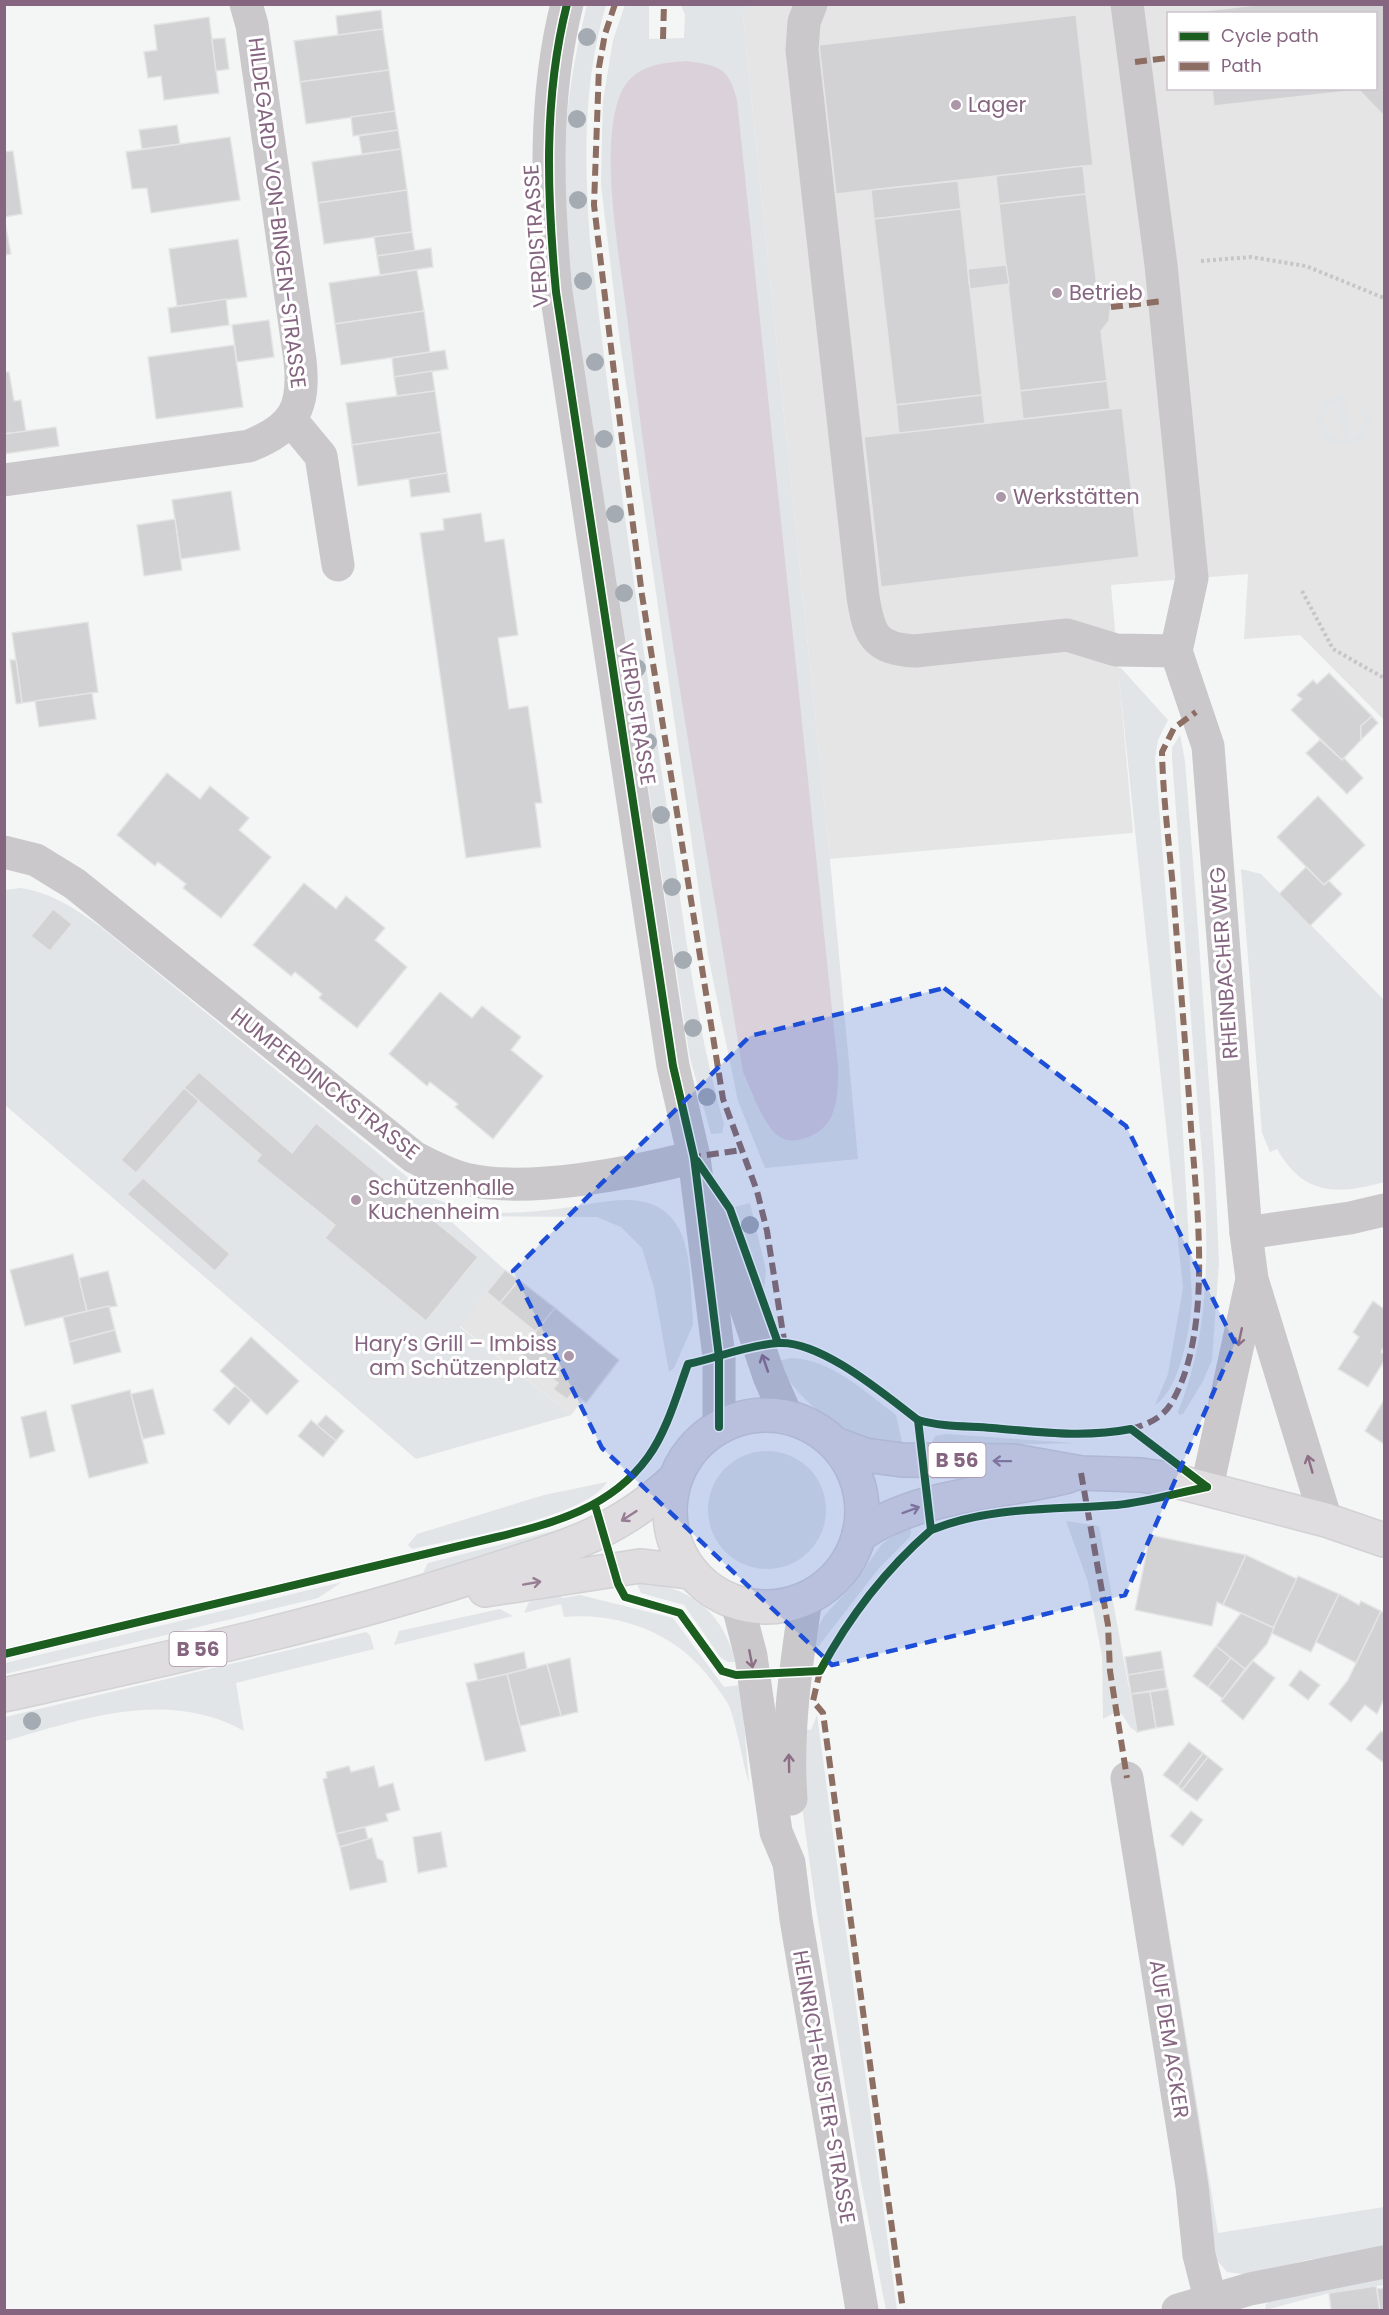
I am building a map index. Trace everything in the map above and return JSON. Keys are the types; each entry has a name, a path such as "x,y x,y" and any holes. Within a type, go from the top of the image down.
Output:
{"main road":[{"path":"759,1415 787,1417 813,1427 835,1444 844,1455 857,1479 862,1507 858,1535 848,1561 839,1573 806,1598 793,1603 765,1607 737,1602 712,1591 691,1572 677,1548 671,1528 669,1507 675,1479 687,1454 719,1426 759,1415"},
{"name":"B 56","path":"835,1444 865,1455 902,1460 1014,1461 1081,1473 1141,1475 1207,1487 1326,1520 1384,1540"},
{"name":"B 56","path":"858,1535 877,1523 927,1504 967,1494 1025,1487 1081,1473"},
{"name":"B 56","path":"4,1695 391,1603 553,1552 604,1531 629,1517 675,1479"},
{"name":"B 56","path":"391,1603 640,1566 691,1572"}],"street":[{"name":"HILDEGARD-VON-BINGEN-STRASSE","path":"4,480 249,446 268,439 291,420 302,395 300,360 252,25 246,4"},
{"name":"VERDISTRASSE","path":"567,4 550,98 550,228 556,292 673,1066 694,1157 719,1357 719,1426"},
{"path":"811,4 804,22 802,50 863,597 870,630 880,643 896,650 915,651 1067,635 1116,650 1176,651 1192,578 1161,265 1127,4"},
{"name":"HILDEGARD-VON-BINGEN-STRASSE","path":"291,420 321,456 338,565"},
{"name":"RHEINBACHER WEG","path":"1176,651 1208,746 1246,1233 1252,1279 1326,1520"},
{"name":"HUMPERDINCKSTRASSE","path":"4,852 36,860 75,884 414,1157 441,1171 466,1179 496,1184 528,1183 629,1174 694,1157"},
{"name":"VERDISTRASSE","path":"694,1157 766,1366 787,1417"},
{"path":"1246,1233 1350,1218 1384,1210"},
{"name":"RHEINBACHER WEG","path":"1207,1487 1252,1279"},
{"name":"HEINRICH-RUSTER-STRASSE","path":"789,1863 795,1830 789,1750 795,1671 806,1598"},
{"name":"HEINRICH-RUSTER-STRASSE","path":"737,1602 754,1673 776,1832 789,1863 796,1919 862,2310"},
{"name":"AUF DEM ACKER","path":"1127,1778 1192,2186 1199,2255 1213,2305"},
{"path":"1178,2310 1213,2305 1311,2275 1384,2262"}],"path":[{"path":"1161,265 1251,257 1267,259 1306,266 1384,298"},
{"path":"1302,591 1333,649 1384,678"}],"highlighted area":[{"path":"944,988 1126,1126 1235,1343 1125,1595 832,1665 602,1448 513,1271 750,1036"}],"shaded area":[{"path":"753,4 1384,5 1384,720 1300,635 1244,639 1248,574 1111,585 1133,833 830,859 743,15"},
{"path":"587,5 606,5 598,34 589,92 586,151 590,240 598,311 616,453 684,926 705,1046 724,1124 722,1133 711,1134 690,1058 573,299 564,160 573,72"},
{"path":"625,5 649,5 649,39 684,38 685,15 681,5 753,5 743,15 745,37 830,859 858,1159 765,1168 738,1101 708,955 619,335 601,185 603,101 613,40"},
{"path":"686,61 714,66 726,74 737,100 838,1067 836,1101 829,1120 814,1135 795,1140 782,1138 771,1128 761,1113 743,1072 653,512 613,208 611,146 614,118 620,95 625,85 639,72 656,65"},
{"path":"1344,393 1350,439 1361,430 1363,417 1360,408 1365,404 1370,419 1368,431 1361,439 1350,444 1339,445 1328,441 1320,432 1317,417 1325,401","holes":["1338,401 1343,440 1332,436 1324,424 1327,409"]},
{"path":"1118,668 1121,668 1168,720 1158,740 1155,758 1179,1060 1192,1300 1186,1342 1177,1373 1164,1397 1155,1405 1168,1374 1183,1288"},
{"path":"1180,735 1185,761 1197,914 1215,1169 1219,1263 1212,1360 1203,1381 1183,1414 1179,1415 1201,1326 1206,1237 1205,1192 1172,758 1172,748"},
{"path":"1241,869 1261,874 1384,1000 1384,1182 1351,1189 1323,1188 1310,1184 1298,1176 1277,1149 1270,1152 1262,1133"},
{"path":"21,888 54,898 101,927 433,1198 463,1209 491,1213 544,1211 628,1200 658,1207 670,1216 680,1231 687,1251 690,1274 693,1325 674,1368 669,1372 654,1288 642,1248 621,1227 597,1217 445,1216 505,1270 460,1327 571,1415 416,1459 5,1105 5,890"},
{"path":"750,1203 766,1270 764,1292 735,1207"},
{"path":"505,1270 619,1360 586,1403 583,1400 571,1415 460,1326"},
{"path":"791,1358 806,1360 834,1370 896,1415 903,1446 866,1438 830,1420 814,1407 787,1378 778,1361"},
{"path":"946,1434 1075,1443 930,1447 935,1436"},
{"path":"767,1451 790,1455 809,1468 822,1487 826,1510 822,1533 809,1552 790,1565 767,1569 744,1565 725,1552 712,1533 708,1510 712,1487 725,1468 744,1455"},
{"path":"607,1482 594,1495 574,1506 547,1516 487,1533 412,1549 408,1545 417,1534 544,1495"},
{"path":"590,1518 594,1519 484,1558 423,1573 428,1563 564,1528"},
{"path":"1066,1521 1099,1526 1137,1732 1130,1727 1122,1714 1112,1714 1103,1719 1102,1656 1088,1582"},
{"path":"910,1524 909,1538 879,1568 814,1652 818,1628 824,1616 852,1586 882,1544"},
{"path":"635,1580 672,1588 700,1603 721,1627 736,1662 728,1662 721,1658 684,1605 641,1593"},
{"path":"342,1582 318,1598 5,1674 5,1663"},
{"path":"560,1595 562,1598 580,1595 673,1618 724,1687 741,1685 749,1784 730,1708 698,1665 683,1650 647,1630 627,1623 585,1616 564,1617 561,1604 524,1613 529,1602"},
{"path":"500,1609 513,1616 394,1645 399,1631"},
{"path":"366,1632 370,1635 374,1649 236,1683 244,1731 215,1718 185,1711 155,1709 94,1717 5,1741 5,1717"},
{"path":"817,1715 897,2310 886,2310 861,2182 802,1807 802,1729 811,1730"},
{"path":"1155,1846 1218,2233 1384,2207 1384,2250 1307,2260 1248,2275 1227,2272 1211,2253 1154,1887"},
{"path":"1384,2275 1384,2285 1329,2293 1265,2310 1266,2304 1276,2297"}],"building":[{"path":"1264,4 1384,4 1384,116 1359,90 1377,90 1377,12 1204,11"},
{"path":"381,10 383,29 338,35 336,16"},
{"name":"Lager","path":"1076,15 1093,165 836,194 819,45"},
{"path":"209,17 219,93 164,100 161,76 148,78 144,52 157,50 154,25"},
{"path":"383,29 389,70 300,82 294,41"},
{"path":"225,38 229,69 216,71 212,39"},
{"path":"389,70 395,111 306,124 300,82"},
{"path":"1212,90 1359,90 1214,106"},
{"path":"395,111 398,130 353,136 351,117"},
{"path":"177,125 180,144 142,149 139,130"},
{"path":"398,130 401,149 362,154 359,136"},
{"path":"230,137 240,200 151,213 147,188 132,189 126,152"},
{"path":"401,149 407,190 318,203 312,162"},
{"path":"13,151 22,214 4,217 4,152"},
{"path":"1083,166 1086,194 999,204 996,176"},
{"path":"958,181 961,209 874,219 871,190"},
{"path":"407,190 412,232 324,244 318,203"},
{"name":"Betrieb","path":"1086,194 1097,286 1111,304 1109,321 1101,331 1107,381 1020,391 999,204"},
{"path":"961,209 982,395 896,405 874,219"},
{"path":"4,217 11,254 4,255"},
{"path":"412,232 415,251 377,256 374,237"},
{"path":"238,239 247,297 177,306 169,249"},
{"path":"431,248 433,267 380,275 377,256"},
{"path":"1006,265 1009,284 970,289 968,269"},
{"path":"417,270 424,311 335,324 329,283"},
{"path":"226,299 229,325 171,333 168,308"},
{"path":"424,311 430,352 341,365 335,324"},
{"path":"269,320 274,357 237,362 232,325"},
{"path":"234,345 243,407 156,419 148,357"},
{"path":"445,350 448,369 394,377 392,358"},
{"path":"432,371 435,391 397,396 394,377"},
{"path":"4,372 9,372 14,401 21,400 26,432 4,434"},
{"path":"1107,381 1110,409 1023,419 1020,391"},
{"path":"435,391 441,432 352,445 346,403"},
{"path":"982,395 985,423 899,434 896,405"},
{"name":"Werkstätten","path":"1122,408 1139,557 881,587 864,437"},
{"path":"56,427 59,446 4,454 4,434"},
{"path":"441,432 447,473 358,486 352,445"},
{"path":"447,473 450,492 411,497 409,479"},
{"path":"231,491 240,550 181,559 172,500"},
{"path":"481,513 485,542 504,539 518,635 498,638 509,709 528,706 542,803 535,803 541,847 466,858 420,533 444,530 443,519"},
{"path":"175,519 182,570 144,576 137,525"},
{"path":"88,622 98,692 22,703 12,633"},
{"path":"10,660 16,660 22,703 16,704"},
{"path":"1329,673 1372,716 1361,726 1361,740 1342,760 1291,710 1302,699 1297,695 1313,680 1317,684"},
{"path":"92,693 96,719 39,727 35,701"},
{"path":"1372,716 1378,723 1361,740 1361,726"},
{"path":"1320,740 1342,760 1344,758 1363,778 1347,794 1306,753"},
{"path":"167,773 200,799 210,786 249,818 239,830 271,857 221,918 183,888 186,884 158,862 155,866 117,835"},
{"path":"1318,796 1365,845 1324,885 1277,837"},
{"path":"1306,867 1324,885 1329,881 1342,894 1310,926 1279,894"},
{"path":"304,883 336,909 346,896 385,928 375,940 407,967 357,1028 319,998 322,994 295,972 291,976 253,945"},
{"path":"53,909 72,924 50,951 31,936"},
{"path":"440,992 472,1018 482,1006 521,1037 511,1050 543,1076 493,1139 455,1107 458,1104 430,1082 427,1086 389,1054"},
{"name":"Schützenhalle Kuchenheim","path":"199,1072 292,1153 316,1123 478,1257 426,1321 325,1238 335,1225 256,1161 261,1155 184,1088"},
{"path":"184,1088 199,1101 136,1173 121,1160"},
{"path":"143,1178 230,1254 215,1271 127,1194"},
{"path":"73,1254 87,1311 25,1326 10,1270"},
{"path":"505,1270 519,1280 500,1303 487,1292"},
{"path":"108,1271 117,1306 87,1311 79,1278"},
{"path":"519,1280 555,1308 536,1332 500,1303"},
{"path":"1373,1301 1384,1309 1384,1347 1381,1352 1384,1354 1384,1361 1368,1387 1338,1369 1359,1337 1353,1332"},
{"path":"109,1306 115,1330 69,1342 63,1317"},
{"name":"Hary’s Grill – Imbiss am Schützenplatz","path":"555,1308 619,1360 586,1403 573,1392 567,1399 553,1389 558,1383 519,1352"},
{"path":"115,1330 121,1352 74,1364 69,1342"},
{"path":"251,1337 299,1381 267,1415 220,1371"},
{"path":"235,1386 251,1400 229,1425 213,1410"},
{"path":"153,1389 165,1434 143,1439 131,1394"},
{"path":"130,1390 148,1463 89,1478 71,1405"},
{"path":"1384,1400 1384,1444 1365,1431"},
{"path":"46,1411 55,1451 30,1458 21,1417"},
{"path":"326,1415 344,1431 336,1441 317,1425"},
{"path":"311,1420 336,1441 323,1457 298,1436"},
{"path":"1150,1535 1246,1555 1223,1605 1217,1602 1212,1626 1135,1610"},
{"path":"1246,1555 1297,1579 1274,1628 1223,1605"},
{"path":"1298,1576 1339,1594 1311,1652 1271,1633"},
{"path":"1339,1594 1359,1605 1361,1601 1381,1611 1356,1663 1316,1642"},
{"path":"1381,1611 1384,1613 1384,1699 1377,1714 1365,1705 1351,1722 1329,1704 1348,1680"},
{"path":"1241,1613 1274,1628 1267,1644 1245,1669 1216,1646"},
{"path":"1216,1646 1231,1658 1208,1687 1193,1676"},
{"path":"1161,1651 1164,1669 1128,1675 1125,1657"},
{"path":"524,1652 527,1669 478,1681 474,1664"},
{"path":"570,1658 578,1712 561,1716 547,1664"},
{"path":"1231,1658 1245,1669 1223,1699 1208,1687"},
{"path":"1253,1661 1275,1678 1243,1720 1221,1701"},
{"path":"547,1664 561,1716 520,1726 507,1674"},
{"path":"1164,1669 1167,1688 1131,1694 1128,1675"},
{"path":"1300,1670 1320,1685 1308,1700 1289,1685"},
{"path":"507,1674 526,1751 485,1761 466,1683"},
{"path":"1168,1689 1174,1725 1156,1728 1150,1692"},
{"path":"1150,1692 1156,1728 1137,1732 1131,1694"},
{"path":"1381,1731 1384,1733 1384,1763 1366,1749"},
{"path":"1189,1742 1203,1753 1178,1786 1163,1775"},
{"path":"1203,1753 1208,1757 1182,1790 1178,1786"},
{"path":"1208,1757 1223,1769 1197,1801 1182,1790"},
{"path":"349,1766 351,1772 374,1766 379,1787 393,1783 400,1810 386,1814 388,1821 336,1834 323,1779 327,1778 326,1772"},
{"path":"1191,1811 1203,1820 1183,1846 1170,1836"},
{"path":"365,1827 368,1839 340,1847 336,1834"},
{"path":"441,1832 447,1867 418,1873 413,1837"},
{"path":"372,1838 377,1858 383,1861 387,1882 350,1890 340,1847"},
{"path":"1376,2286 1380,2310 1331,2310 1329,2293"},
{"path":"1384,2288 1384,2310 1380,2310 1377,2289"}],"marked path":[{"path":"615,4 605,34 599,67 594,205 622,439 642,595 723,1099 757,1191 767,1231 784,1340"},
{"path":"663,39 664,4"},
{"path":"1135,62 1167,58"},
{"path":"1111,307 1164,301"},
{"path":"1131,1429 1154,1420 1172,1402 1185,1373 1198,1305 1196,1195 1162,752 1174,728 1196,712"},
{"path":"697,1161 694,1157 741,1150"},
{"path":"1081,1473 1108,1625 1110,1671 1127,1778"},
{"path":"820,1671 813,1701 823,1713 903,2310"}],"cycle path":[{"path":"567,4 554,76 549,148 556,292 673,1066 694,1157 719,1357 719,1427"},
{"path":"697,1161 730,1209 778,1343"},
{"path":"4,1654 497,1537 539,1526 580,1511 617,1489 648,1457 666,1424 688,1364 767,1344 795,1344 832,1359 871,1384 918,1420 931,1530 898,1561 869,1595 843,1632 820,1671 736,1675 722,1671 680,1613 625,1597 618,1584 595,1505"},
{"path":"918,1420 945,1425 1062,1433 1114,1432 1131,1429 1207,1487"},
{"path":"931,1530 954,1522 999,1513 1128,1504 1207,1487"}],"place":[{"name":"Lager","path":"956,105"},
{"name":"Betrieb","path":"1057,293"},
{"name":"Werkstätten","path":"1001,497"},
{"name":"Schützenhalle Kuchenheim","path":"356,1200"},
{"name":"Hary’s Grill – Imbiss am Schützenplatz","path":"569,1356"}]}
